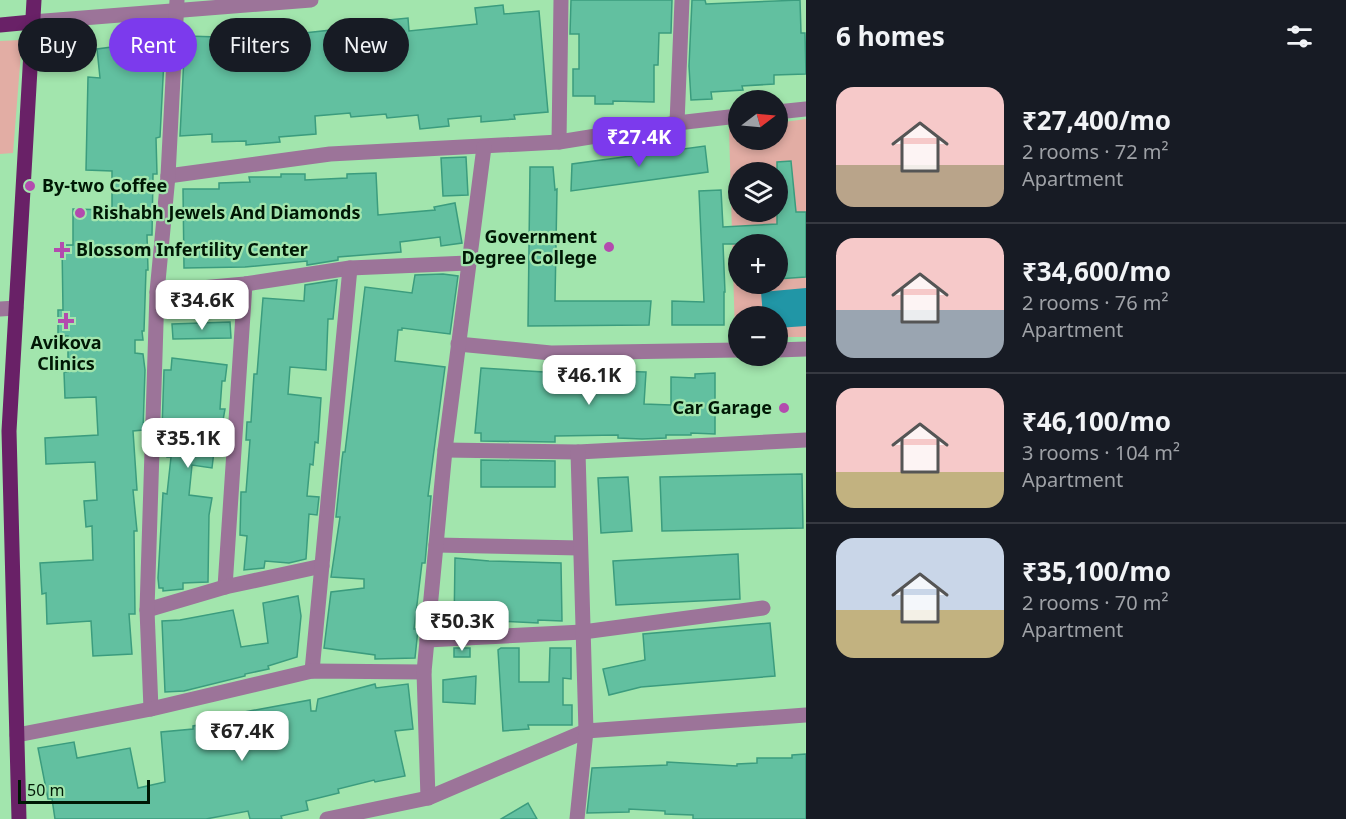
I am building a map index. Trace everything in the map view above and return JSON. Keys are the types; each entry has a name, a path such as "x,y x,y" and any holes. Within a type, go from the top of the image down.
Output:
{"main road":[{"path":"33,18 34,0"},
{"path":"0,25 18,23"},
{"path":"19,819 4,431 16,308 30,72"}],"street":[{"path":"67,18 177,5 310,0"},
{"path":"559,141 561,0"},
{"path":"677,123 682,0"},
{"path":"151,709 147,610 158,292 168,176 177,5"},
{"path":"788,111 806,109"},
{"path":"168,176 330,154 559,141 728,117"},
{"path":"428,798 424,672 445,450 484,147"},
{"path":"158,292 245,284 350,268 468,263"},
{"path":"312,671 350,268"},
{"path":"225,587 245,284"},
{"path":"0,309 16,308"},
{"path":"458,344 551,352 728,350"},
{"path":"788,350 806,349"},
{"path":"445,450 578,452 806,440"},
{"path":"577,819 586,731 578,452"},
{"path":"436,544 580,548"},
{"path":"147,610 225,587 322,566"},
{"path":"427,640 583,632 763,608"},
{"path":"17,735 151,709 312,671 424,672"},
{"path":"327,819 428,798 586,731 806,715"}],"shaded area":[{"path":"18,40 19,72 13,153 0,154 0,41"},
{"path":"806,119 806,337 788,337 788,306 734,306 734,294 788,294 788,234 732,234 732,222 788,222 788,162 730,162 730,150 788,150 788,121"}],"water":[{"path":"806,288 806,326 788,327 788,306 762,306 761,294 788,294 788,290"}],"building":[{"path":"571,0 672,0 671,33 659,33 658,65 654,65 654,102 613,101 613,104 595,104 595,96 573,96 573,69 579,69 579,34 570,34"},
{"path":"692,0 705,0 706,4 800,0 801,33 805,33 806,74 774,75 774,84 742,86 743,90 711,92 712,99 691,100 689,66"},
{"path":"503,5 504,14 539,11 548,112 514,115 515,119 481,122 481,116 448,119 449,126 420,129 418,115 387,118 386,114 351,117 350,113 315,116 316,134 279,137 280,142 246,145 246,141 212,142 212,134 180,136 183,72 197,72 197,36 209,37 209,72 311,72 311,32 323,31 323,72 409,72 409,31 477,24 475,8"},
{"path":"109,47 109,72 163,72 160,137 156,138 157,174 153,174 152,235 147,235 148,270 146,270 144,331 142,331 143,340 135,340 135,353 143,354 145,370 143,430 133,431 137,490 133,490 137,531 134,531 135,614 129,614 132,654 93,656 91,621 47,624 46,593 42,594 40,563 93,560 92,526 86,527 84,501 97,500 95,462 46,464 45,438 98,435 96,397 65,398 64,372 68,372 68,336 58,336 58,310 63,310 62,245 73,245 73,209 112,210 112,171 86,170 88,77 100,78 97,49"},
{"path":"705,146 708,172 571,191 572,164"},
{"path":"466,157 468,195 443,196 441,158"},
{"path":"791,161 796,212 806,212 806,277 788,278 788,234 728,234 728,244 723,244 724,325 672,325 672,301 704,302 699,191 721,190 723,227 788,222 788,162 777,162"},
{"path":"530,167 553,167 555,190 557,189 555,301 651,301 649,325 528,326"},
{"path":"376,173 378,215 435,210 434,207 455,203 462,243 441,246 440,237 400,242 401,252 338,257 338,260 307,265 307,261 245,267 184,268 183,189 219,189 219,183 250,182 249,177 281,177 281,174 305,174 305,180 347,178 347,174"},
{"path":"415,275 458,276 450,334 402,328 398,330 395,361 445,367 428,496 431,496 425,563 422,563 414,629 418,629 415,658 375,659 375,655 324,648 331,592 364,588 364,579 331,577 340,517 336,517 342,459 343,452 345,452 365,287 412,293"},
{"path":"337,280 333,319 328,319 326,370 290,367 288,394 321,398 318,443 315,442 313,465 310,464 307,496 319,497 317,515 309,514 306,559 289,563 265,561 264,568 244,570 247,536 240,535 241,492 246,492 250,440 246,440 247,422 251,422 263,298 304,301 305,285"},
{"path":"230,322 231,338 173,339 172,324"},
{"path":"172,358 227,365 225,381 222,381 220,409 225,409 222,426 217,426 212,468 192,465 189,495 212,498 209,515 208,582 183,583 183,589 163,591 163,588 159,588 158,578 163,493 167,494 171,457 167,457 169,429 162,430 164,370 171,370"},
{"path":"481,368 544,372 544,374 573,373 574,370 646,372 644,404 671,405 671,377 695,378 695,374 715,373 715,434 691,433 691,435 666,435 666,438 642,439 618,438 618,435 555,436 555,442 481,441 481,433 475,433"},
{"path":"481,460 555,461 555,487 481,487"},
{"path":"802,474 803,528 662,531 660,477"},
{"path":"628,477 632,531 601,533 598,478"},
{"path":"738,554 740,599 616,605 613,561"},
{"path":"455,558 561,563 562,621 538,620 538,623 497,621 496,606 479,606 478,623 470,623 470,628 454,629"},
{"path":"298,596 301,616 297,657 268,666 269,669 245,674 245,676 184,691 165,692 162,621 233,610 241,647 268,643 263,603"},
{"path":"770,623 775,676 641,687 609,695 603,669 645,660 643,634"},
{"path":"454,648 470,648 470,657 454,657"},
{"path":"519,648 519,682 549,682 550,648 571,648 571,679 563,678 563,705 572,705 572,725 528,725 529,729 503,731 498,650"},
{"path":"476,676 475,704 443,702 443,680"},
{"path":"375,684 376,688 408,684 413,729 395,731 405,776 375,782 374,780 338,789 339,793 306,801 308,810 281,816 282,819 250,819 248,811 206,819 55,819 52,799 48,799 38,748 74,742 77,758 130,748 138,788 165,782 161,732 193,729 193,726 234,719 233,714 310,700 311,711 316,711 318,699"},
{"path":"806,754 806,819 693,819 693,815 629,809 629,812 587,813 592,768 667,765 667,762 737,766 737,764 757,763 757,758 792,758 792,755"},
{"path":"528,803 537,819 501,819"}],"place":[{"name":"By-two Coffee","path":"30,186"},
{"name":"Rishabh Jewels And Diamonds","path":"80,213"},
{"name":"Government Degree College","path":"609,247"},
{"name":"Blossom Infertility Center","path":"62,250"},
{"name":"Avikova Clinics","path":"66,321"},
{"name":"Car Garage","path":"784,408"}]}
